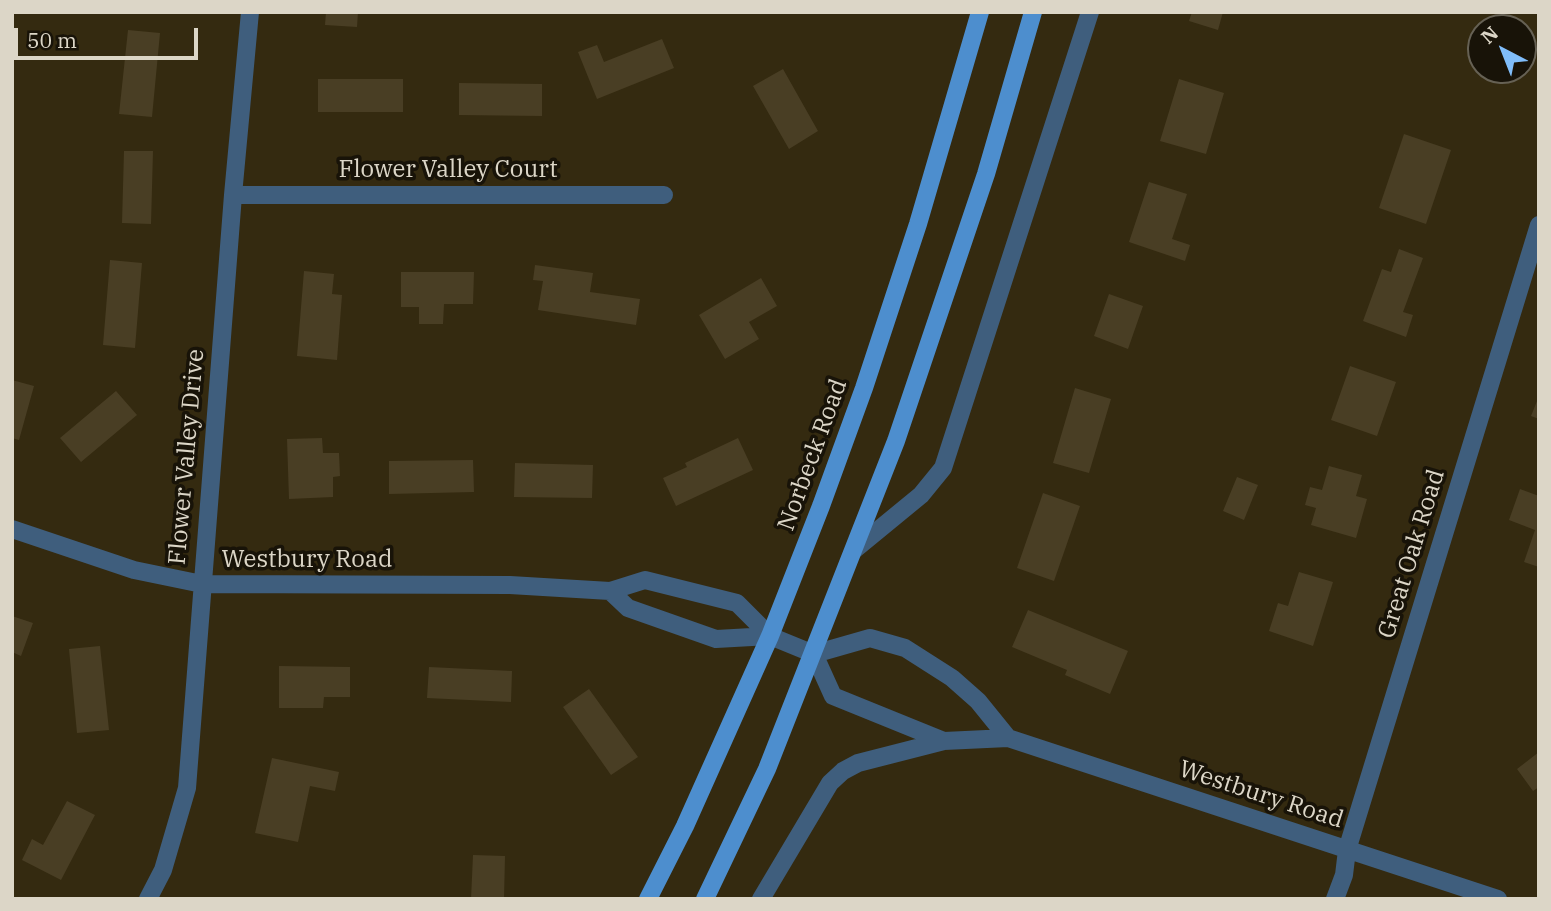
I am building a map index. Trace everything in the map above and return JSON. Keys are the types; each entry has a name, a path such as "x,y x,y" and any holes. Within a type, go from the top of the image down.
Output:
{"main road":[{"name":"Norbeck Road","path":"648,899 685,826 770,636 821,506 864,388 918,224 980,12"},
{"path":"705,899 767,769 897,441 986,174 1033,12"}],"street":[{"name":"Flower Valley Drive","path":"148,899 163,870 187,788 233,195 250,12"},
{"path":"854,550 921,495 943,468 1090,12"},
{"name":"Flower Valley Court","path":"233,195 664,195"},
{"name":"Great Oak Road","path":"1335,899 1344,875 1347,850 1539,225"},
{"name":"Westbury Road","path":"12,529 134,570 202,584 509,585 610,591 645,580 737,603 770,636 814,654 833,696 944,741 1008,738 1498,899"},
{"name":"Westbury Road","path":"610,591 628,608 716,639 770,636"},
{"path":"814,654 870,639 905,648 952,678 978,701 1008,738"},
{"path":"761,899 836,777 858,763 944,741"}],"building":[{"path":"326,12 358,12 357,27 325,25"},
{"path":"1192,12 1223,12 1218,30 1189,21"},
{"path":"128,30 160,33 152,117 119,114"},
{"path":"662,39 674,68 597,99 578,52 597,45 604,62"},
{"path":"783,69 818,131 789,149 753,86"},
{"path":"318,79 403,79 403,112 318,112"},
{"path":"1179,79 1224,93 1206,154 1160,141"},
{"path":"459,83 542,84 542,116 459,115"},
{"path":"1404,134 1451,150 1426,224 1379,208"},
{"path":"124,151 153,151 151,224 122,223"},
{"path":"1149,182 1187,194 1172,239 1190,245 1185,261 1129,242"},
{"path":"1399,249 1423,258 1403,312 1413,315 1406,337 1363,321 1382,269 1391,272"},
{"path":"110,260 142,263 135,348 103,345"},
{"path":"535,265 593,273 590,292 640,299 636,325 538,310 543,281 533,280"},
{"path":"304,271 334,274 332,294 342,295 337,360 297,356"},
{"path":"401,272 474,272 473,304 444,304 443,324 419,324 419,307 401,307"},
{"path":"761,278 777,306 749,322 759,339 725,359 699,315"},
{"path":"1109,294 1143,306 1128,349 1094,336"},
{"path":"1350,366 1396,382 1377,436 1331,420"},
{"path":"12,380 34,386 19,440 12,438"},
{"path":"1075,388 1111,399 1089,473 1053,463"},
{"path":"116,391 137,415 81,462 60,438"},
{"path":"1539,396 1539,419 1531,416"},
{"path":"322,438 323,453 339,453 340,476 333,477 333,497 289,499 287,439"},
{"path":"738,438 753,470 676,506 663,478 687,467 685,463"},
{"path":"473,460 474,492 389,494 389,461"},
{"path":"515,463 593,465 592,498 514,497"},
{"path":"1329,466 1362,475 1356,496 1367,499 1356,538 1311,525 1316,508 1305,505 1310,487 1322,490"},
{"path":"1237,477 1258,485 1244,520 1223,511"},
{"path":"1520,489 1539,496 1539,567 1524,562 1535,530 1509,520"},
{"path":"1043,493 1080,506 1054,581 1017,568"},
{"path":"1299,572 1333,582 1313,646 1269,631 1278,603 1288,606"},
{"path":"1028,610 1128,651 1110,694 1065,675 1067,670 1012,647"},
{"path":"12,616 33,623 21,656 12,652"},
{"path":"100,646 109,730 77,733 69,649"},
{"path":"279,666 350,667 350,697 324,697 323,708 279,708"},
{"path":"429,667 512,671 511,702 427,698"},
{"path":"589,689 638,757 611,775 563,707"},
{"path":"1539,752 1539,787 1533,791 1517,769"},
{"path":"272,758 339,772 335,791 310,786 298,842 255,833"},
{"path":"67,801 95,815 61,880 22,860 32,839 43,845"},
{"path":"473,855 505,856 504,899 471,899"}]}
